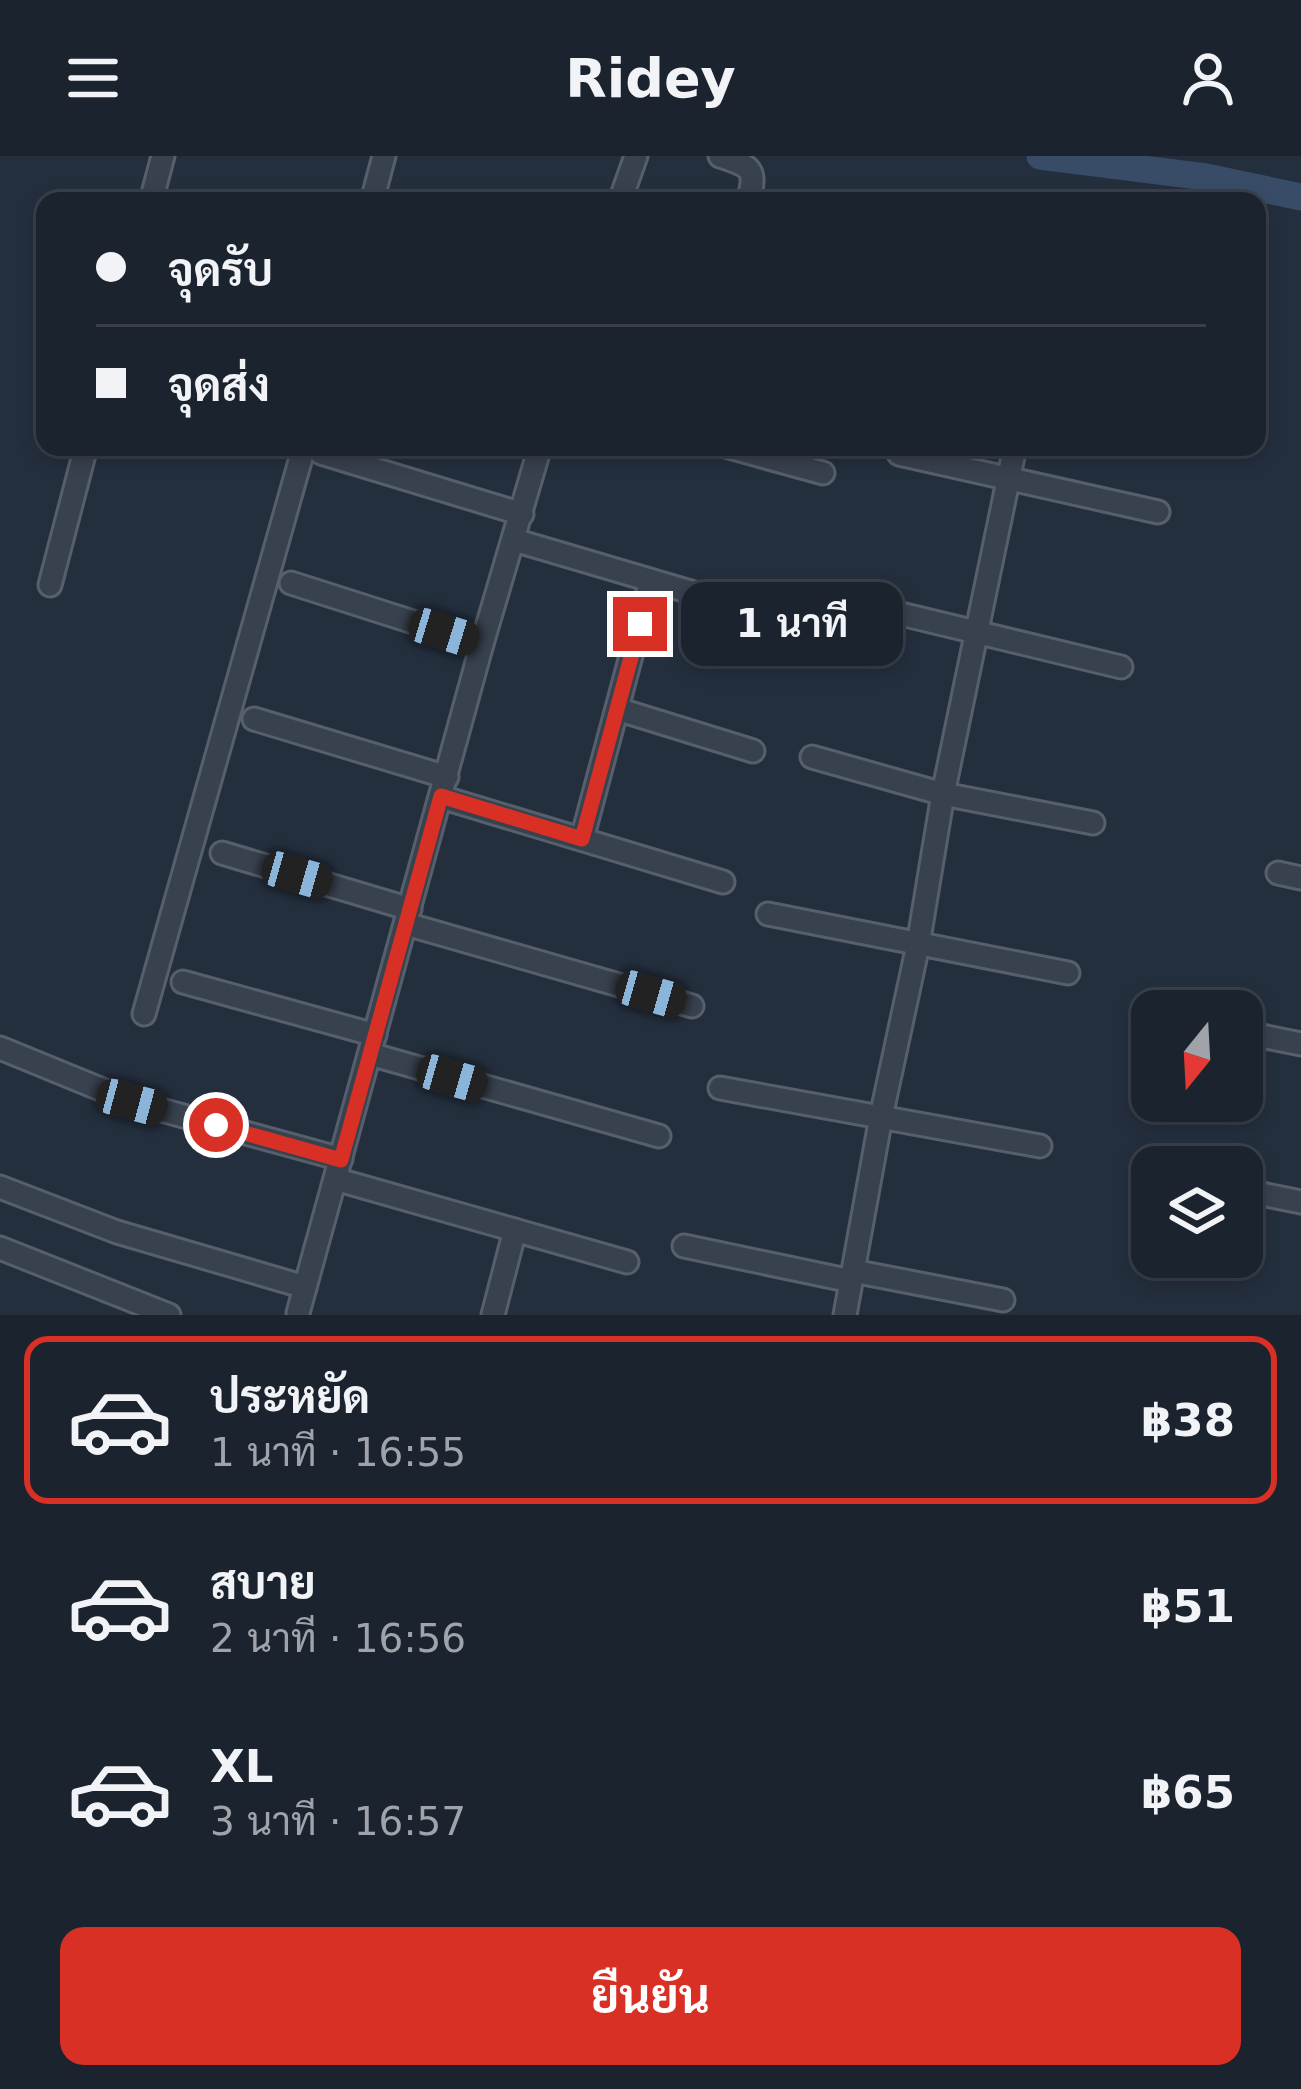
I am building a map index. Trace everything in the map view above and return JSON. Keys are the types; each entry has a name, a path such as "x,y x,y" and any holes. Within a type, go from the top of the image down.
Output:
{"street":[{"path":"153,192 163,156"},
{"path":"374,192 384,156"},
{"path":"623,192 636,156"},
{"path":"719,156 749,169 754,182 751,192"},
{"path":"50,585 84,456"},
{"path":"144,1014 310,456"},
{"path":"332,456 522,514"},
{"path":"298,1313 538,456"},
{"path":"762,456 823,473"},
{"path":"907,456 1158,512"},
{"path":"844,1315 1013,456"},
{"path":"514,540 789,621"},
{"path":"582,839 651,581"},
{"path":"291,583 482,644"},
{"path":"847,602 1121,667"},
{"path":"617,709 753,752"},
{"path":"254,718 582,839 723,882"},
{"path":"812,757 943,794 1093,823"},
{"path":"222,853 692,1006"},
{"path":"1278,873 1301,878"},
{"path":"768,914 1068,973"},
{"path":"183,982 659,1136"},
{"path":"1263,1036 1301,1044"},
{"path":"0,1048 132,1102 515,1230 627,1262"},
{"path":"720,1088 1040,1146"},
{"path":"0,1187 117,1232 305,1287"},
{"path":"1263,1194 1301,1202"},
{"path":"493,1315 515,1230"},
{"path":"685,1246 1003,1300"},
{"path":"0,1249 132,1308 169,1315"}],"waterway":[{"path":"1040,156 1206,177 1301,197"}],"route":[{"path":"216,1125 341,1160 441,796 582,839 640,624"}]}
